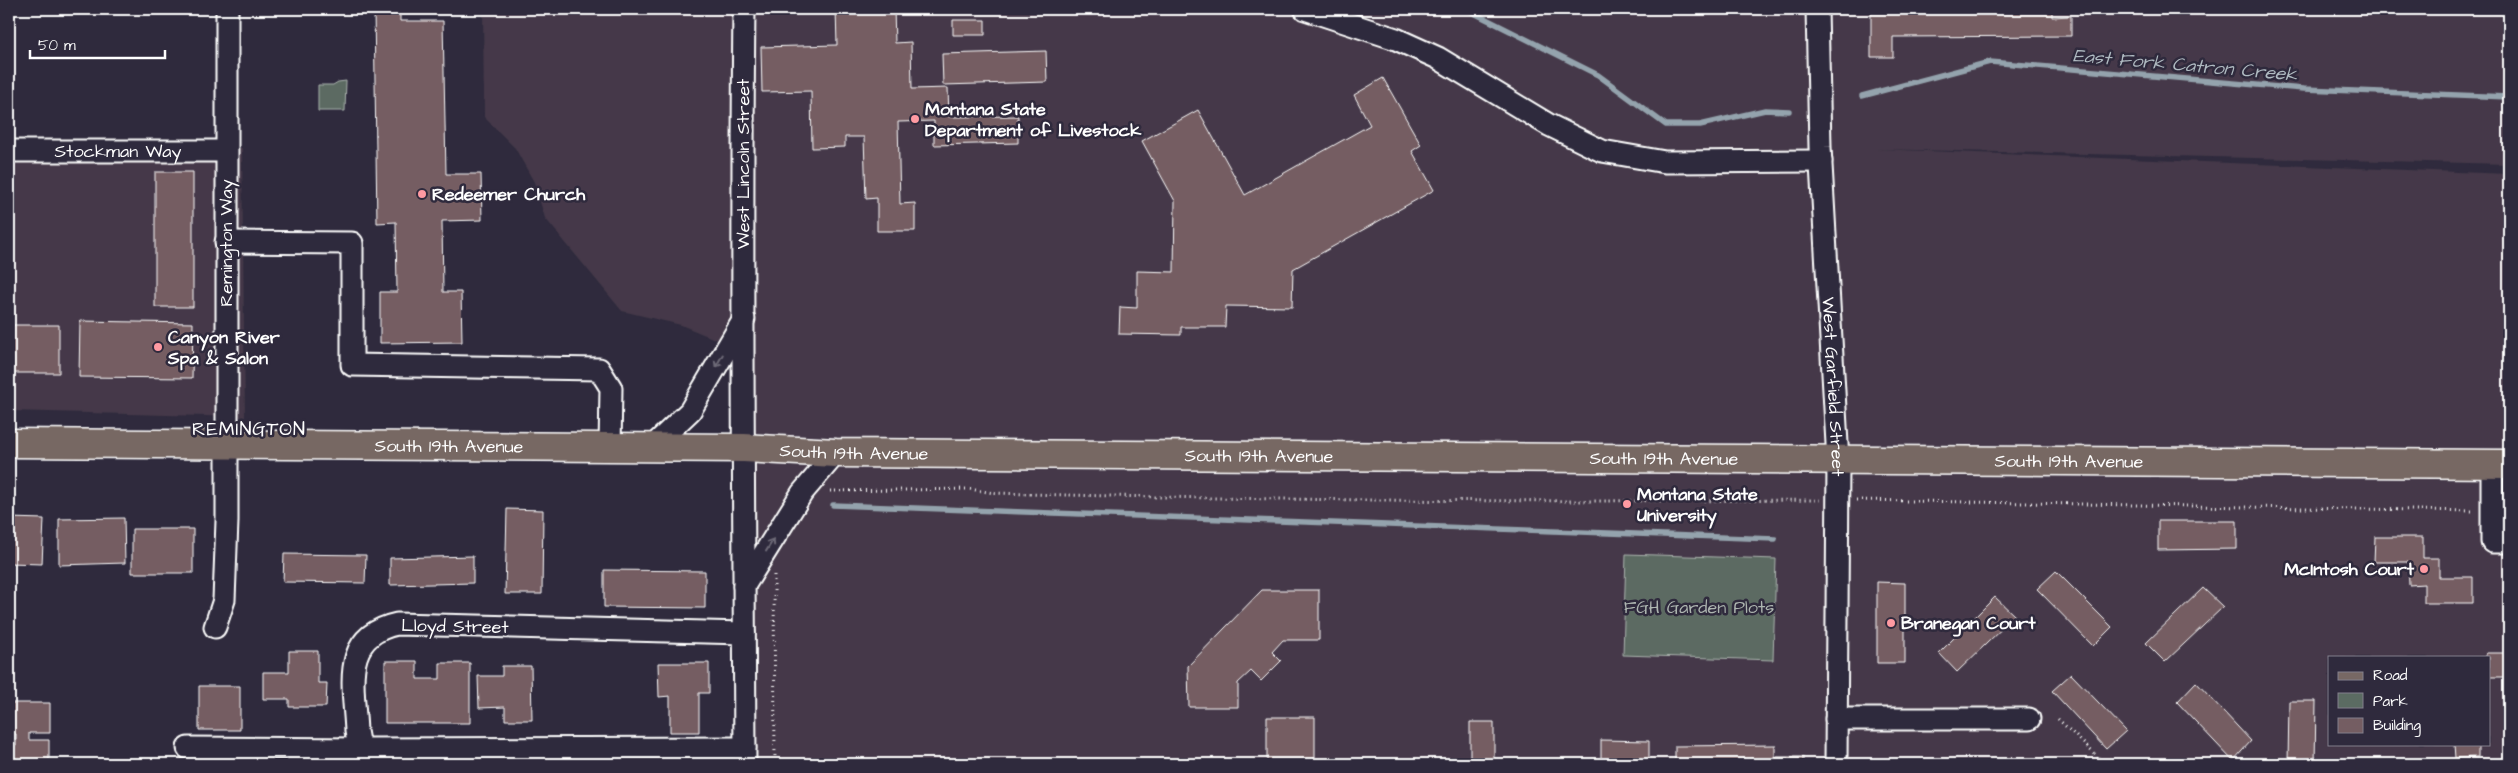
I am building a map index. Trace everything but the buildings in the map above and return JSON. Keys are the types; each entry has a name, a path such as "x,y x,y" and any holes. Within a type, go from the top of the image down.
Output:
{"main road":[{"name":"South 19th Avenue","path":"9,443 744,448 836,453 2500,464"}],"street":[{"name":"Remington Way","path":"215,626 224,600 227,444 227,9"},
{"name":"West Lincoln Street","path":"744,9 742,212 745,756"},
{"path":"1305,9 1396,39 1438,58 1549,125 1602,151 1665,162 1821,161"},
{"name":"West Garfield Street","path":"1817,9 1821,161 1838,461 1836,764"},
{"name":"Stockman Way","path":"9,151 226,151"},
{"path":"226,242 352,243 352,365 599,369 611,388 610,447"},
{"path":"652,448 690,411 744,318"},
{"path":"744,586 802,493 836,453"},
{"path":"2500,464 2492,511 2492,542 2509,542"},
{"name":"Lloyd Street","path":"364,749 358,742 356,731 354,664 357,651 369,636 381,627 398,624 744,634"},
{"path":"1836,719 2029,719"},
{"path":"188,748 364,749 745,756"}],"path":[{"path":"826,492 834,489 969,489 994,493 1232,500 1518,502 1837,500 2492,511"},
{"path":"774,572 775,764"},
{"path":"2058,719 2105,764"}],"shaded area":[{"name":"Montana State University","path":"483,9 2509,9 2509,164 1875,149 2509,174 2509,764 746,764 744,351 681,325 622,311 545,218 534,182 515,148 484,117"},
{"path":"9,147 242,148 245,417 9,411"}],"green space":[{"path":"346,81 345,111 318,111 318,85 333,85"},
{"name":"FGH Garden Plots","path":"1626,554 1776,559 1773,660 1623,655"}],"waterway":[{"name":"East Fork Catron Creek","path":"1466,9 1598,75 1666,125 1700,125 1765,110 1789,111"},
{"name":"East Fork Catron Creek","path":"1862,96 1990,62 2304,89 2509,97"},
{"path":"833,505 1775,539"}],"place":[{"name":"Montana State Department of Livestock","path":"915,119"},
{"name":"Redeemer Church","path":"422,194"},
{"name":"Canyon River Spa & Salon","path":"158,347"},
{"name":"Montana State University","path":"1627,504"},
{"name":"McIntosh Court","path":"2424,569"},
{"name":"Branegan Court","path":"1891,623"}],"district":[{"name":"REMINGTON","path":"249,428"}]}
